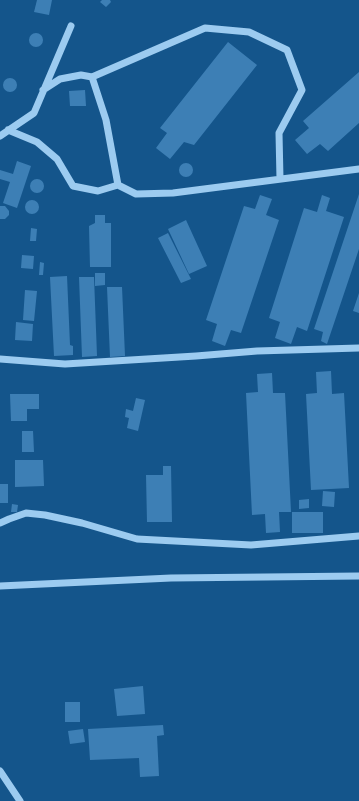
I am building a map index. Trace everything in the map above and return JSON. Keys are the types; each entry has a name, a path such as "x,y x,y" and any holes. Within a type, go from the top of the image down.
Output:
{"street":[{"path":"0,136 34,113 71,26"},
{"path":"43,90 60,79 81,76 92,77 205,28 249,32 287,50 302,90 279,133 280,179"},
{"path":"92,77 106,120 118,185"},
{"path":"8,130 37,142 57,160 73,186 98,191 118,185 136,194 173,193 359,169"},
{"path":"0,359 65,364 257,351 359,348"},
{"path":"0,523 26,513 45,515 82,523 137,539 251,545 359,536"},
{"path":"0,586 171,578 359,576"},
{"path":"0,771 20,801"}],"building":[{"path":"37,0 52,0 49,15 34,12"},
{"path":"102,0 110,0 111,2 106,7 100,2"},
{"path":"36,33 41,35 43,40 41,45 36,47 31,45 29,40 31,35"},
{"path":"228,42 257,65 194,145 184,142 170,159 156,148 167,133 160,128"},
{"path":"359,72 359,123 328,151 320,144 307,154 295,140 309,128 303,121"},
{"path":"10,78 15,80 17,85 15,90 10,92 5,90 3,85 5,80"},
{"path":"85,90 86,106 70,106 69,91"},
{"path":"17,161 31,166 17,208 3,203 10,182 0,179 0,170 13,174"},
{"path":"186,163 191,165 193,170 191,175 186,177 181,175 179,170 181,165"},
{"path":"37,179 42,181 44,186 42,191 37,193 32,191 30,186 32,181"},
{"path":"359,194 359,249 327,344 321,341 323,332 314,329"},
{"path":"260,195 272,199 266,215 279,220 241,333 231,330 225,346 212,341 217,324 206,320 244,206 255,209"},
{"path":"322,195 330,198 326,211 344,217 307,331 297,327 291,344 275,338 280,322 269,318 304,208 317,212"},
{"path":"32,200 37,202 39,207 37,212 32,214 27,212 25,207 27,202"},
{"path":"0,206 5,206 9,211 9,215 5,219 0,219"},
{"path":"95,215 105,215 105,223 111,223 111,267 90,267 89,226 95,223"},
{"path":"186,220 207,266 189,274 168,229"},
{"path":"31,228 37,229 36,241 30,241"},
{"path":"168,233 191,279 181,283 158,238"},
{"path":"22,255 34,256 33,269 21,268"},
{"path":"40,262 44,263 43,275 39,275"},
{"path":"95,273 105,273 105,285 95,286"},
{"path":"67,276 70,345 73,346 73,355 54,356 50,277"},
{"path":"79,277 94,277 97,356 82,357"},
{"path":"107,287 122,287 125,356 110,357"},
{"path":"25,290 37,291 34,321 23,320"},
{"path":"359,293 359,313 353,311"},
{"path":"16,322 33,324 32,341 15,340"},
{"path":"331,371 332,394 344,393 349,488 311,490 306,394 317,393 316,372"},
{"path":"272,373 273,393 285,393 291,512 279,512 280,532 266,533 265,514 252,515 246,393 258,392 257,374"},
{"path":"10,394 39,394 39,409 27,409 27,421 11,421"},
{"path":"136,398 145,400 138,431 127,428 129,418 125,417 126,409 133,411"},
{"path":"22,431 33,431 34,452 22,452"},
{"path":"15,460 43,460 44,486 15,487"},
{"path":"163,466 171,466 172,522 147,522 146,475 163,475"},
{"path":"0,484 8,484 8,503 0,503"},
{"path":"323,491 335,492 334,507 322,506"},
{"path":"309,499 309,508 299,509 299,500"},
{"path":"12,504 18,505 17,512 11,512"},
{"path":"292,512 323,512 323,533 292,533"},
{"path":"143,686 145,714 117,716 114,689"},
{"path":"65,702 80,702 80,722 65,722"},
{"path":"163,725 164,735 157,736 159,776 140,777 139,758 90,760 88,729"},
{"path":"83,729 85,742 70,744 68,731"}]}
